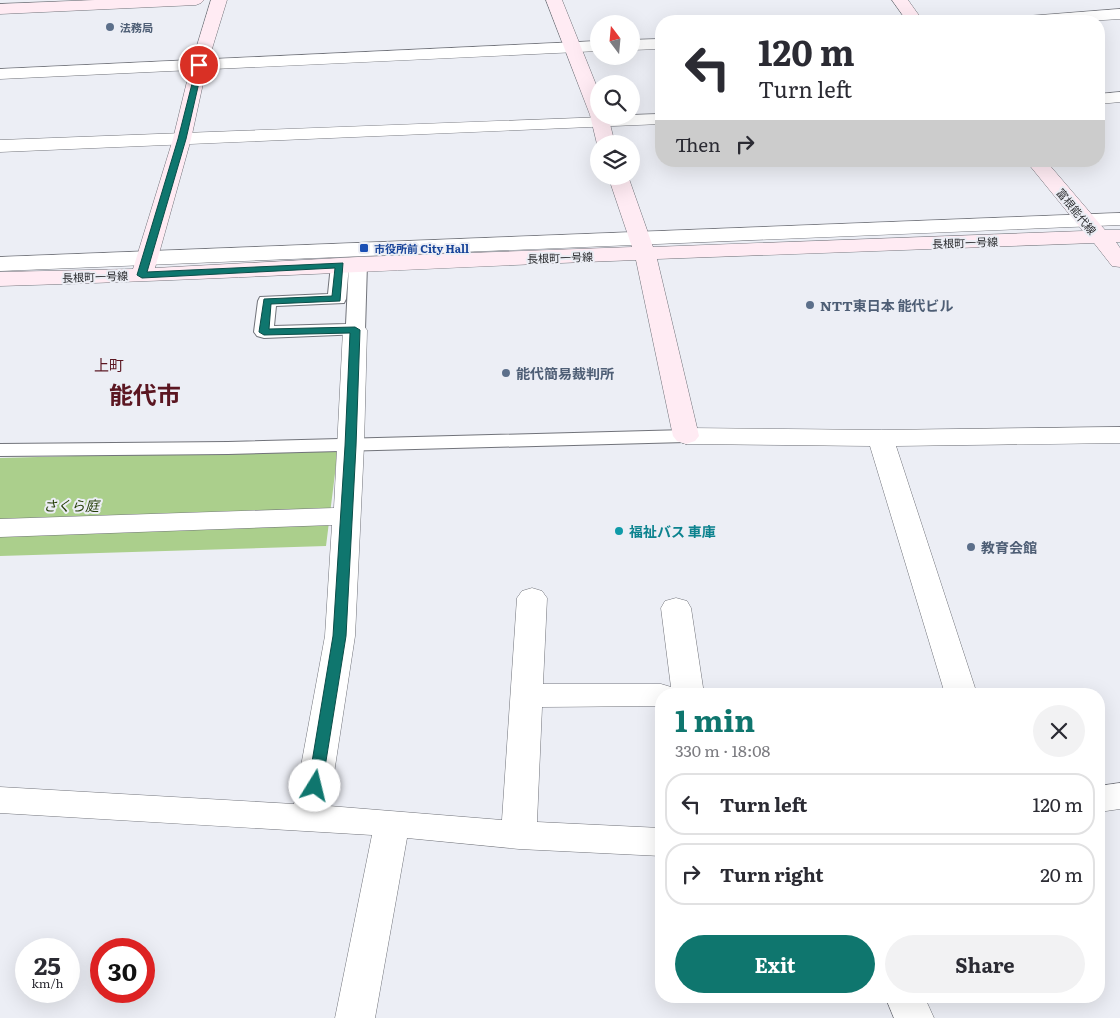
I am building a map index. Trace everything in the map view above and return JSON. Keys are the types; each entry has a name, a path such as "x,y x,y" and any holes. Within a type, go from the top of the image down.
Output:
{"street":[{"path":"0,9 196,0"},
{"path":"143,267 182,139 199,65 219,0"},
{"path":"554,0 590,91"},
{"path":"900,0 911,15"},
{"path":"1105,15 1120,14"},
{"path":"640,45 655,44"},
{"path":"0,74 590,46"},
{"path":"1105,98 1120,97"},
{"path":"0,146 182,139 590,118"},
{"path":"640,118 655,119"},
{"name":"富根能代線","path":"1041,167 1102,231 1120,261"},
{"path":"621,185 642,246 686,436 882,438 1120,435"},
{"path":"1102,231 1120,219"},
{"name":"長根町一号線","path":"0,279 143,267 349,265 642,246 1102,231"},
{"path":"0,264 143,267 642,246"},
{"path":"309,819 340,636 351,446 355,330"},
{"path":"882,438 959,688"},
{"path":"0,528 346,516"},
{"path":"519,835 532,598"},
{"path":"676,608 687,688"},
{"path":"526,696 655,695"},
{"path":"1105,798 1120,796"},
{"path":"0,800 392,823 519,835 655,842"},
{"path":"355,1018 392,823"},
{"path":"907,1003 914,1018"}],"lane":[{"path":"349,265 355,330 264,332 267,301 337,299 349,265"},
{"path":"0,450 351,446 686,436"}],"green space":[{"name":"さくら庭","path":"338,449 326,546 0,556 0,458"}],"place":[{"name":"法務局","path":"110,27"},
{"name":"市役所前 City Hall","path":"364,248"},
{"name":"NTT東日本 能代ビル","path":"810,305"},
{"name":"能代簡易裁判所","path":"506,373"},
{"name":"福祉バス 車庫","path":"619,531"},
{"name":"教育会館","path":"971,547"}],"district":[{"name":"上町","path":"109,364"},
{"name":"能代市","path":"145,393"}],"route":[{"path":"199,65 182,139 145,259 142,275 340,265 337,299 267,301 264,332 355,330 351,446 340,636 315,786"}]}
